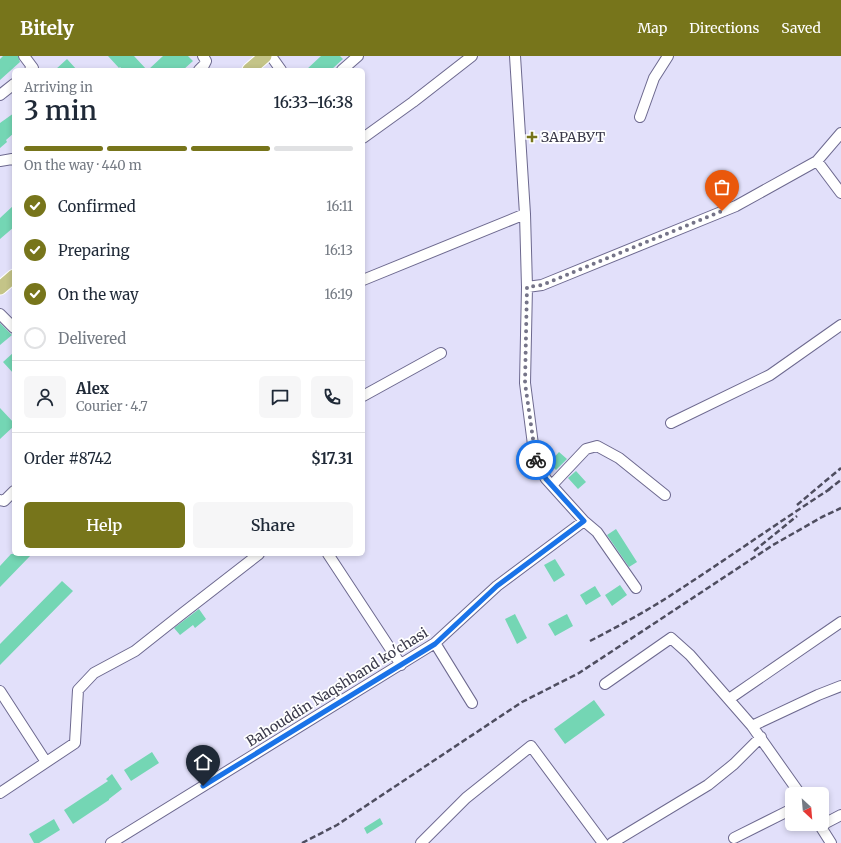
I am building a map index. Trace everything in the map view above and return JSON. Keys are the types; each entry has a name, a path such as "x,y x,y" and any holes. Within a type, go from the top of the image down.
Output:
{"main road":[{"path":"251,68 265,56"},
{"path":"0,288 12,278"}],"street":[{"path":"24,56 33,68"},
{"path":"201,68 206,61 203,56"},
{"path":"270,56 279,68"},
{"path":"344,68 358,56"},
{"path":"365,137 413,102 472,56"},
{"path":"515,56 525,214 527,287 525,383 535,460 546,479 584,521 597,532 636,588"},
{"path":"640,117 654,78 668,56"},
{"path":"0,95 12,86"},
{"path":"527,287 542,285 736,206 817,161 841,133"},
{"path":"0,161 12,159"},
{"path":"817,161 841,193"},
{"path":"365,279 525,214"},
{"path":"0,314 12,326"},
{"path":"671,423 770,375 841,325"},
{"path":"365,395 441,353"},
{"path":"552,485 586,449 597,446 619,458 665,495"},
{"path":"2,500 12,493"},
{"name":"Bahouddin Naqshband ko'chasi","path":"111,843 435,644 497,586 584,521"},
{"path":"0,793 75,743 78,690 94,673 135,651 256,556"},
{"path":"329,556 401,665"},
{"path":"729,699 841,622"},
{"path":"605,684 671,638 690,654 752,726 795,787"},
{"path":"435,644 472,702"},
{"path":"752,726 818,695 841,686"},
{"path":"0,691 46,762"},
{"path":"612,843 708,785 734,764 761,737"},
{"path":"421,843 466,798 531,746 603,843"},
{"path":"734,838 785,812"},
{"path":"829,820 841,815"},
{"path":"823,831 831,843"}],"building":[{"path":"3,56 18,56 20,62 0,80 0,59"},
{"path":"108,56 134,56 145,68 120,67 119,68"},
{"path":"163,56 188,56 193,61 185,68 150,68"},
{"path":"321,56 340,56 343,59 333,68 308,68"},
{"path":"67,59 75,68 57,68"},
{"path":"12,114 12,135 0,148 0,123"},
{"path":"12,207 12,229 0,239 0,218"},
{"path":"0,323 12,335 0,345"},
{"path":"12,354 12,372 3,362"},
{"path":"0,408 12,421 12,428 0,439"},
{"path":"559,452 567,459 556,470 549,463"},
{"path":"576,471 586,482 578,489 568,478"},
{"path":"616,529 637,562 629,567 607,535"},
{"path":"11,554 12,556 30,556 0,587 0,566"},
{"path":"555,559 565,575 554,582 544,565"},
{"path":"62,581 73,591 0,665 0,644"},
{"path":"620,585 627,595 612,606 605,595"},
{"path":"595,586 601,596 586,605 580,595"},
{"path":"199,609 206,619 195,628 193,625 180,635 174,628"},
{"path":"515,614 527,638 517,644 505,619"},
{"path":"567,614 573,626 555,636 548,624"},
{"path":"594,700 605,715 565,744 554,729"},
{"path":"152,752 159,763 131,781 124,770"},
{"path":"112,774 122,789 109,800 73,824 64,810 108,781 106,779"},
{"path":"380,818 383,824 367,834 364,828"},
{"path":"54,819 60,830 39,843 34,843 29,834"}],"railway":[{"path":"797,505 841,468"},
{"path":"828,490 841,480"},
{"path":"590,641 665,599 833,487"},
{"path":"302,843 337,825 522,702 579,673 773,545 841,508"},
{"path":"754,551 797,516"}],"way so far":[{"path":"536,460 525,383 527,287 542,285 722,211"}],"place":[{"name":"ЗАРАВУТ","path":"532,137"}],"route":[{"path":"203,786 435,644 497,586 584,521 546,479 536,460"}]}
